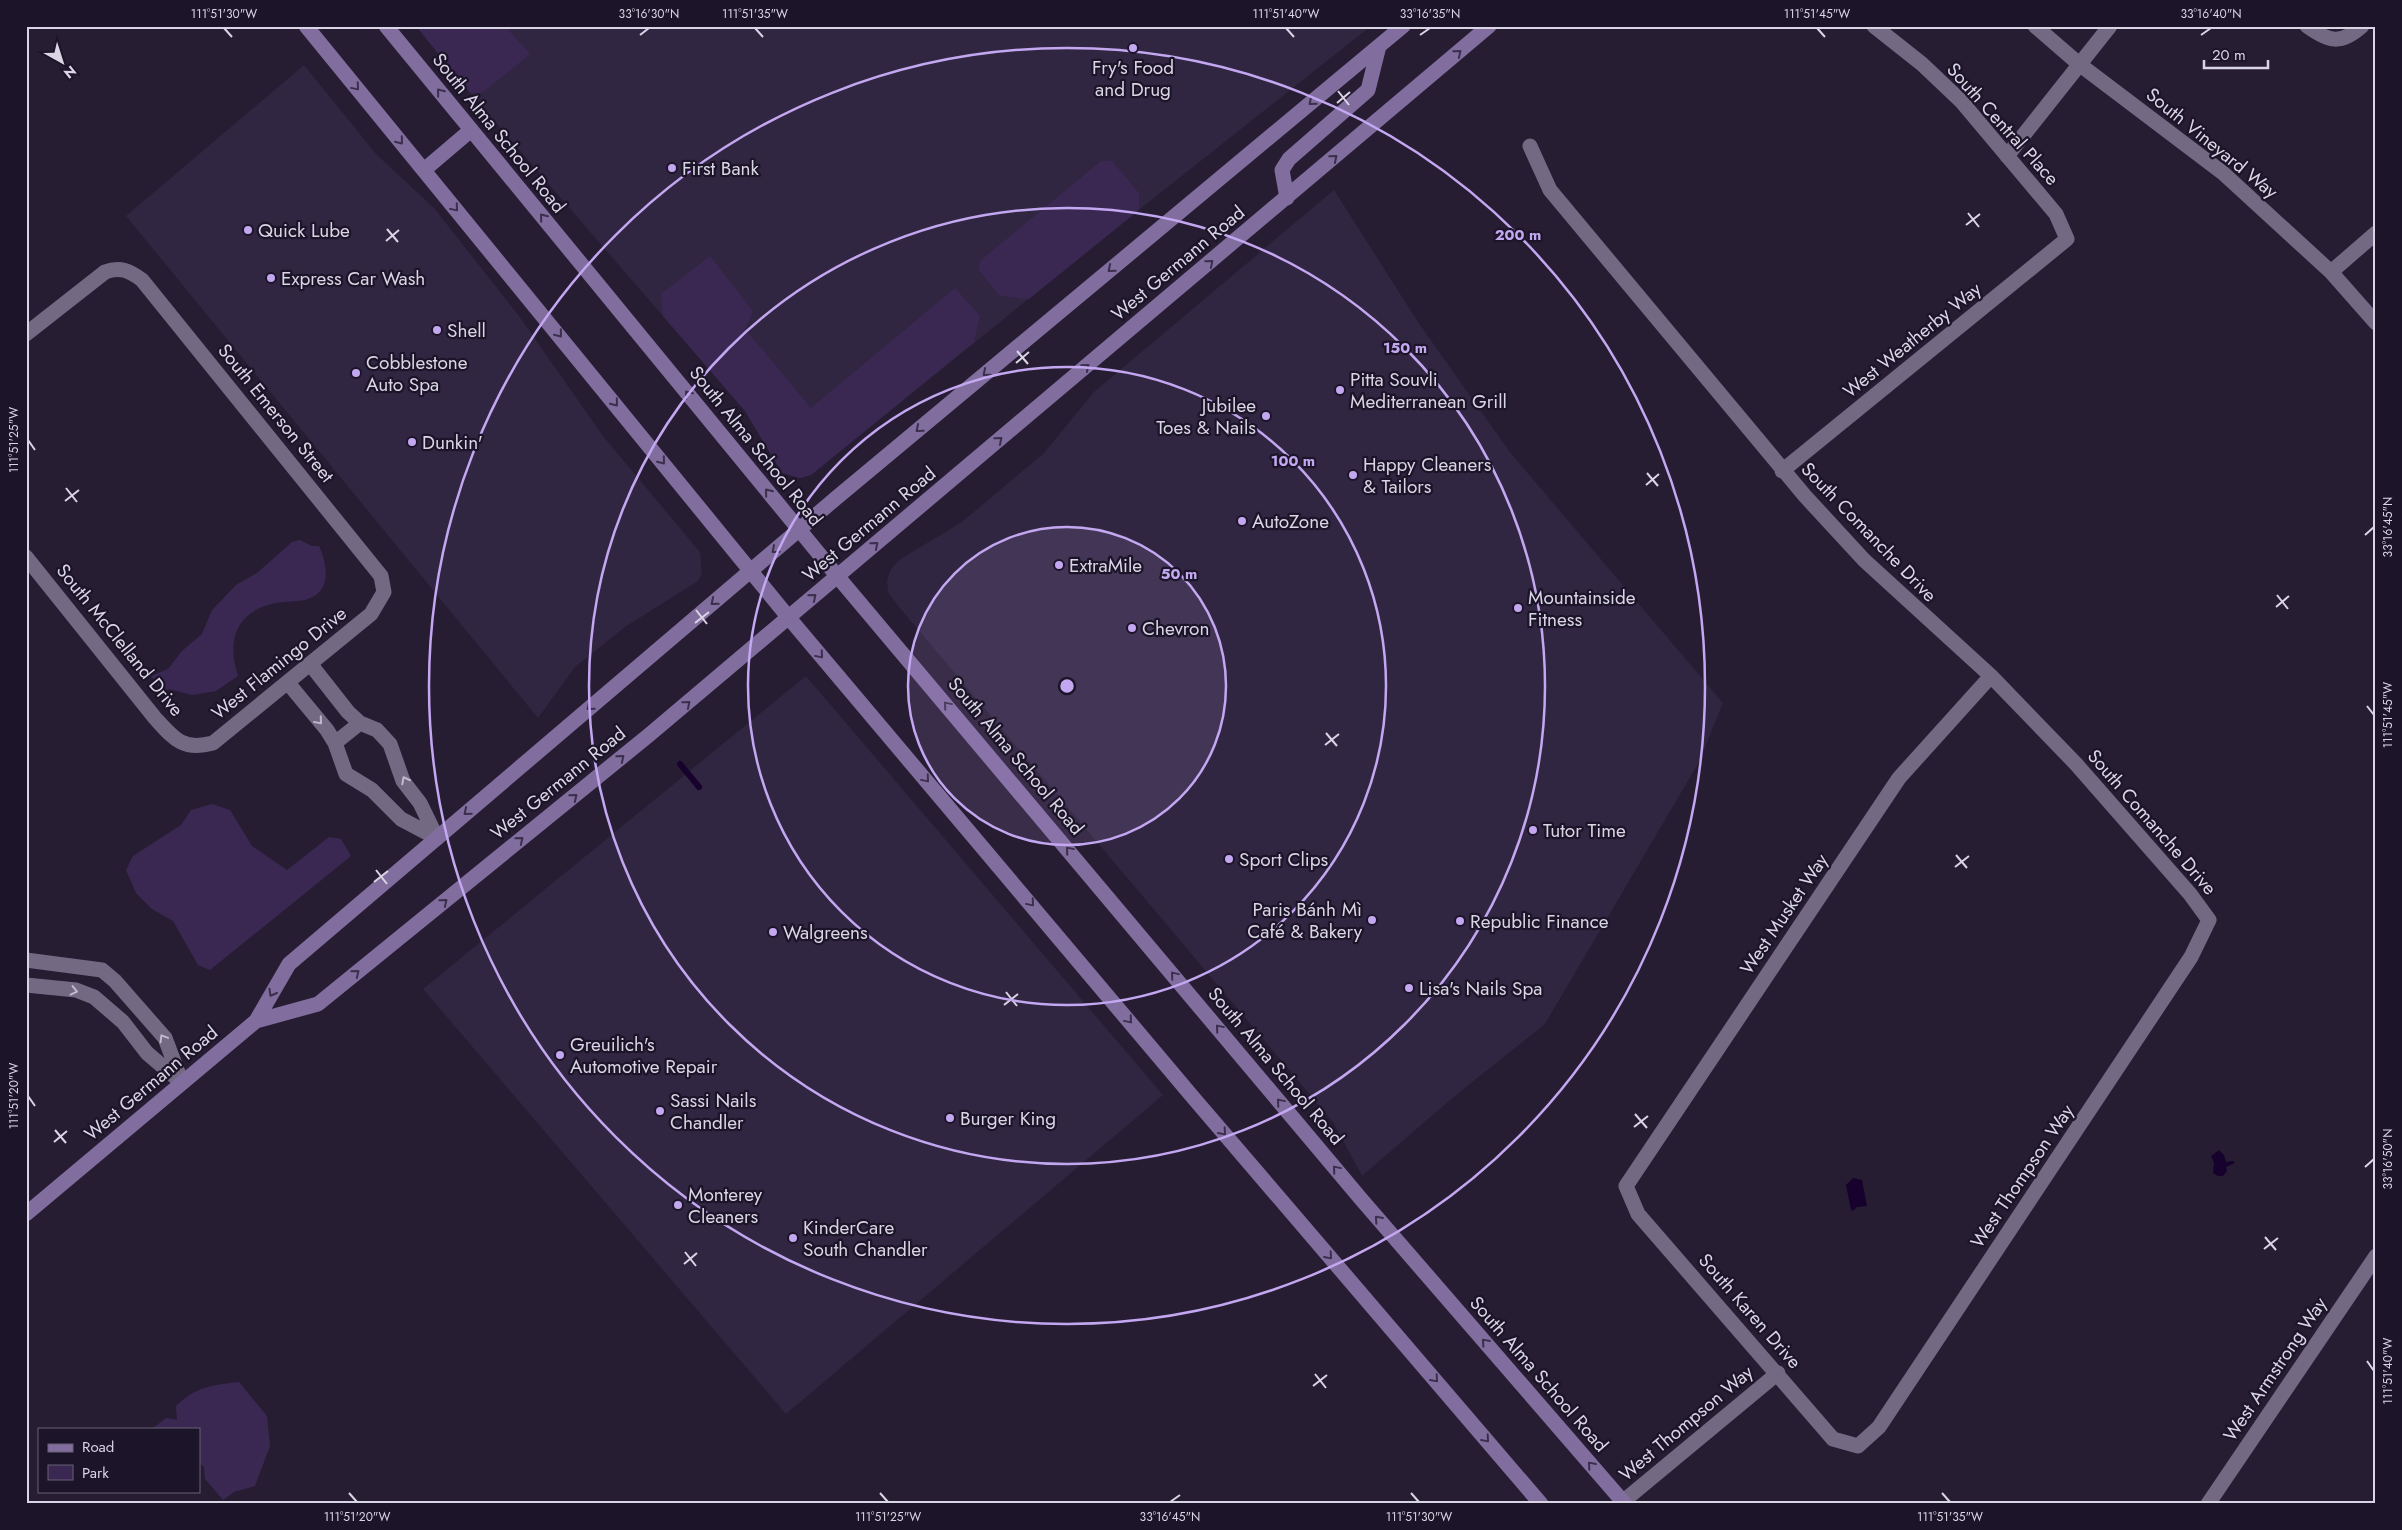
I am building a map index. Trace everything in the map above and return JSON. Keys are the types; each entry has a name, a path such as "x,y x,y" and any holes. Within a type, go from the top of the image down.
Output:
{"main road":[{"path":"306,26 789,618 1191,1095 1541,1504"},
{"name":"South Alma School Road","path":"386,26 838,577 1361,1199 1623,1503"},
{"name":"West Germann Road","path":"26,1214 256,1022 289,964 751,570 1403,26"},
{"name":"West Germann Road","path":"256,1022 318,1004 649,735 1489,26"},
{"path":"1287,198 1282,170 1288,159 1368,90 1379,46"},
{"path":"424,170 471,130"}],"street":[{"name":"South Central Place","path":"1874,26 1922,64 1961,101 2056,214 2067,239"},
{"name":"South Vineyard Way","path":"2035,26 2079,64 2223,173 2330,272 2376,323"},
{"path":"2007,156 2110,26"},
{"path":"2308,26 2323,38 2340,40 2354,34 2362,26"},
{"name":"South Comanche Drive","path":"1530,146 1550,190 1782,471 1864,560 1991,676 2076,764 2190,894 2209,920"},
{"path":"2330,272 2376,233"},
{"name":"West Weatherby Way","path":"1782,471 2067,239"},
{"name":"South Emerson Street","path":"26,334 105,272 113,268 125,270 142,280 186,332 381,576 384,592"},
{"name":"South McClelland Drive","path":"26,557 155,718 174,738 186,745"},
{"name":"West Flamingo Drive","path":"186,745 199,747 212,743 311,665 371,614 384,592"},
{"path":"311,665 360,724 377,730 390,744 404,781 420,803 437,838"},
{"name":"West Musket Way","path":"1626,1186 1899,778 1991,676"},
{"path":"288,683 327,730 335,744 346,774 372,790 401,819 437,838"},
{"path":"335,744 360,724"},
{"name":"West Thompson Way","path":"1858,1446 1880,1427 2191,957 2209,920"},
{"path":"26,960 102,970 116,981 165,1038 182,1083"},
{"path":"102,1003 109,986 116,981"},
{"path":"26,985 76,990 102,1003 123,1022 147,1053 182,1083"},
{"name":"South Karen Drive","path":"1626,1186 1638,1214 1778,1373 1833,1439 1858,1446"},
{"name":"West Armstrong Way","path":"2208,1504 2376,1256"},
{"name":"West Thompson Way","path":"1623,1503 1778,1373"}],"shaded area":[{"path":"416,26 1371,26 1121,224 811,475 800,478 782,473 745,411 470,93"},
{"path":"304,65 376,154 434,208 519,316 603,436 700,552 702,573 698,581 625,627 575,667 538,718 126,216"},
{"path":"1334,190 1418,322 1509,451 1723,703 1699,762 1545,1024 1456,1095 1362,1176 1333,1122 899,607 888,592 887,580 891,569 899,560 962,522 1044,453 1094,392"},
{"path":"806,676 1163,1095 786,1414 423,989"},
{"path":"2219,1150 2224,1155 2226,1162 2233,1161 2235,1163 2226,1167 2227,1171 2223,1176 2213,1173 2214,1163 2211,1156"},
{"path":"1853,1178 1862,1180 1867,1206 1857,1207 1853,1211 1851,1210 1846,1185"}],"green space":[{"path":"416,26 505,26 530,54 482,93 470,93"},
{"path":"1101,161 1112,161 1139,193 1139,210 1029,299 1000,296 979,270 980,261"},
{"path":"710,256 753,311 745,329 811,408 955,288 980,316 974,342 811,475 800,478 782,473 745,411 663,316 661,294"},
{"path":"300,540 312,546 319,546 326,570 324,585 320,591 305,600 271,604 249,615 241,622 236,631 233,652 238,676 216,691 192,695 169,689 164,692 151,676 168,669 182,651 202,634 212,610 236,585 257,573 292,542"},
{"path":"212,804 230,810 252,846 287,870 329,837 341,839 351,856 210,970 198,965 173,921 152,909 136,893 126,870 133,856 181,825 191,810"},
{"path":"239,1382 267,1416 270,1446 255,1486 234,1492 223,1500 205,1479 204,1467 200,1464 200,1428 153,1428 166,1418 177,1420 176,1406 197,1391 213,1386"}],"waterway":[{"path":"680,764 699,787"}],"place":[{"name":"Fry's Food and Drug","path":"1133,48"},
{"name":"First Bank","path":"672,168"},
{"name":"Quick Lube","path":"248,230"},
{"name":"Express Car Wash","path":"271,278"},
{"name":"Shell","path":"437,330"},
{"name":"Cobblestone Auto Spa","path":"356,373"},
{"name":"Pitta Souvli Mediterranean Grill","path":"1340,390"},
{"name":"Jubilee Toes & Nails","path":"1266,416"},
{"name":"Dunkin'","path":"412,442"},
{"name":"Happy Cleaners & Tailors","path":"1353,475"},
{"name":"AutoZone","path":"1242,521"},
{"name":"ExtraMile","path":"1059,565"},
{"name":"Mountainside Fitness","path":"1518,608"},
{"name":"Chevron","path":"1132,628"},
{"name":"Tutor Time","path":"1533,830"},
{"name":"Sport Clips","path":"1229,859"},
{"name":"Paris Bánh Mì Café & Bakery","path":"1372,920"},
{"name":"Republic Finance","path":"1460,921"},
{"name":"Walgreens","path":"773,932"},
{"name":"Lisa's Nails Spa","path":"1409,988"},
{"name":"Greuilich's Automotive Repair","path":"560,1055"},
{"name":"Sassi Nails Chandler","path":"660,1111"},
{"name":"Burger King","path":"950,1118"},
{"name":"Monterey Cleaners","path":"678,1205"},
{"name":"KinderCare South Chandler","path":"793,1238"}]}
